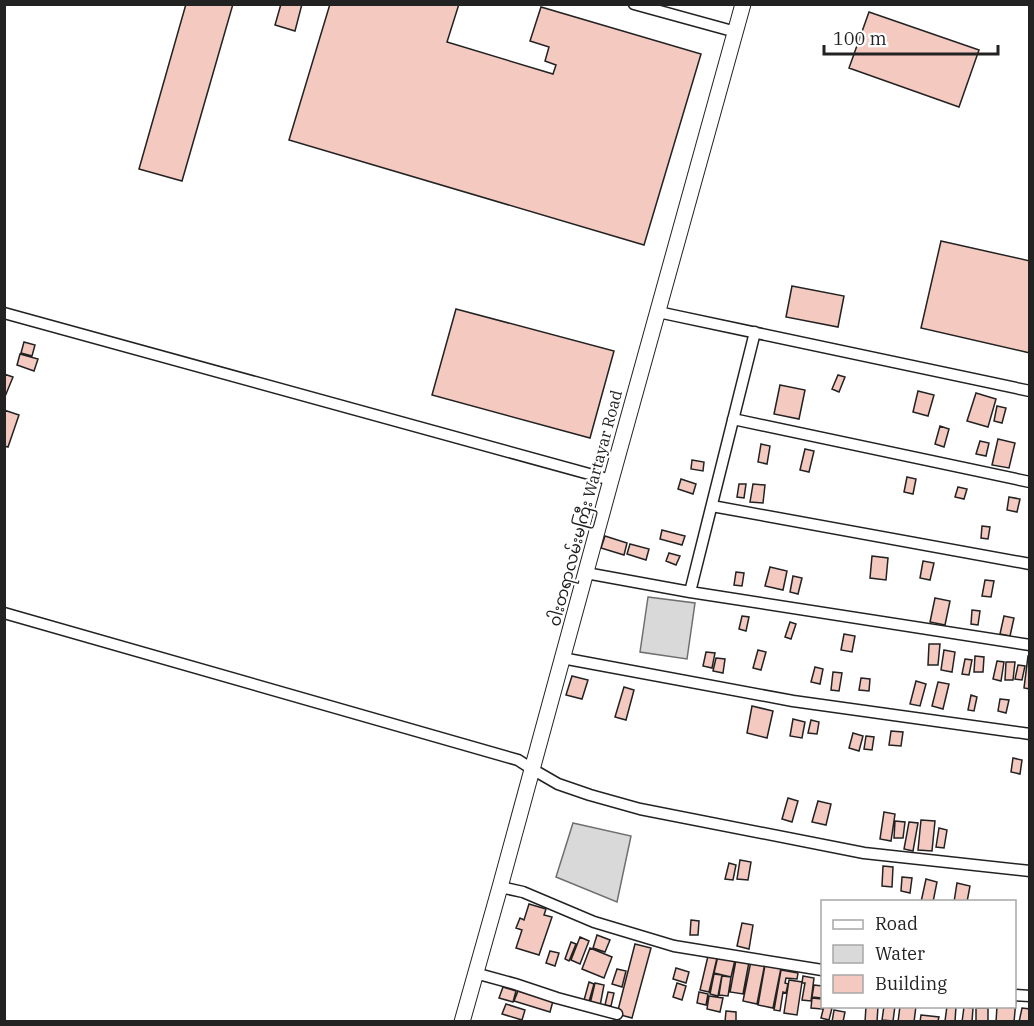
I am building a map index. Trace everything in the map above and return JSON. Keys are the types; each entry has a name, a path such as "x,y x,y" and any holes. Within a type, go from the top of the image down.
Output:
{"street":[{"path":"634,4 736,32"},
{"name":"ဝါးတရာလမ်းမကြီး Wartayar Road","path":"462,1022 743,4"},
{"path":"658,312 1029,391"},
{"path":"4,313 611,480"},
{"path":"690,592 755,332"},
{"path":"733,419 1029,482"},
{"path":"712,506 1029,564"},
{"path":"586,573 690,592 1029,645"},
{"path":"4,613 518,760 558,784 640,809 864,853 1029,871"},
{"path":"562,658 794,701 1029,734"},
{"path":"501,887 523,892 594,922 674,946 821,970"},
{"path":"475,973 617,1014"}],"water":[{"path":"648,597 695,603 687,659 640,652"},
{"path":"573,823 631,836 617,902 556,877"}],"building":[{"path":"186,4 233,4 182,181 139,169"},
{"path":"281,4 302,4 295,31 275,25"},
{"path":"330,4 459,4 447,42 553,74 556,65 545,61 549,47 530,41 541,7 701,54 644,245 289,140"},
{"path":"869,12 979,50 959,107 849,68"},
{"path":"941,241 1030,261 1030,353 921,328"},
{"path":"792,286 844,296 838,327 786,317"},
{"path":"456,309 614,351 590,438 432,395"},
{"path":"24,342 35,345 32,356 21,353"},
{"path":"20,354 38,359 34,371 17,365"},
{"path":"4,374 13,377 4,399"},
{"path":"838,375 845,377 839,392 832,389"},
{"path":"780,385 805,390 799,419 774,414"},
{"path":"918,391 934,395 928,416 913,412"},
{"path":"976,393 996,399 988,427 967,421"},
{"path":"997,406 1006,408 1002,423 994,421"},
{"path":"4,410 19,415 8,447 4,446"},
{"path":"940,426 949,429 944,447 935,444"},
{"path":"998,439 1015,443 1009,468 992,465"},
{"path":"980,441 989,443 986,456 976,454"},
{"path":"761,444 770,446 767,464 758,462"},
{"path":"805,449 814,451 809,472 800,470"},
{"path":"692,460 704,462 703,471 691,469"},
{"path":"907,477 916,479 913,494 904,492"},
{"path":"681,479 696,484 693,494 678,489"},
{"path":"739,484 746,484 744,498 737,497"},
{"path":"753,484 765,485 763,503 750,502"},
{"path":"958,487 967,489 964,499 955,497"},
{"path":"1009,497 1020,499 1017,512 1007,510"},
{"path":"982,526 990,527 988,539 981,538"},
{"path":"662,530 685,536 682,545 660,539"},
{"path":"605,536 627,543 624,555 601,548"},
{"path":"630,544 649,549 646,560 627,554"},
{"path":"669,553 680,556 676,565 666,561"},
{"path":"872,556 888,558 886,580 870,578"},
{"path":"923,561 934,563 930,580 920,578"},
{"path":"770,567 787,571 783,590 765,586"},
{"path":"736,572 744,573 742,586 734,585"},
{"path":"793,576 802,578 798,594 790,592"},
{"path":"985,580 994,581 991,597 982,596"},
{"path":"935,598 950,601 945,625 930,622"},
{"path":"972,610 980,611 978,625 971,624"},
{"path":"742,616 749,617 746,631 739,629"},
{"path":"1004,616 1014,618 1010,636 1000,634"},
{"path":"790,622 796,624 791,639 785,637"},
{"path":"844,634 855,636 852,652 841,650"},
{"path":"929,644 940,644 938,665 928,665"},
{"path":"758,650 766,652 761,670 753,668"},
{"path":"944,650 955,652 952,672 941,670"},
{"path":"706,652 715,653 712,668 703,666"},
{"path":"975,656 984,657 983,672 974,672"},
{"path":"1028,656 1030,656 1030,689 1024,688"},
{"path":"716,658 725,659 723,673 713,671"},
{"path":"965,659 972,660 969,675 962,674"},
{"path":"997,661 1004,662 1001,681 993,679"},
{"path":"1006,662 1015,662 1013,680 1005,680"},
{"path":"1018,665 1025,666 1022,680 1015,679"},
{"path":"815,667 823,669 820,684 811,682"},
{"path":"833,672 842,673 839,691 831,690"},
{"path":"572,676 588,680 582,699 566,695"},
{"path":"861,678 870,679 869,691 859,690"},
{"path":"916,681 926,684 920,706 910,704"},
{"path":"938,682 949,684 943,709 932,706"},
{"path":"624,687 634,690 626,720 615,717"},
{"path":"971,695 977,697 974,711 968,710"},
{"path":"1000,699 1009,700 1006,713 998,711"},
{"path":"752,706 773,711 767,738 747,733"},
{"path":"793,719 805,722 802,738 790,736"},
{"path":"811,720 819,722 817,734 808,733"},
{"path":"891,731 903,732 901,746 889,745"},
{"path":"853,733 863,736 859,751 849,748"},
{"path":"866,736 874,737 872,750 864,749"},
{"path":"1013,758 1022,760 1020,774 1011,772"},
{"path":"788,798 798,801 792,822 782,819"},
{"path":"818,801 831,804 826,825 812,822"},
{"path":"884,812 895,814 891,841 880,839"},
{"path":"921,820 935,821 932,851 918,850"},
{"path":"895,821 905,822 903,838 894,838"},
{"path":"909,822 918,823 913,851 904,849"},
{"path":"939,828 947,830 944,848 936,847"},
{"path":"740,860 751,862 748,880 737,879"},
{"path":"729,863 736,865 733,880 725,879"},
{"path":"883,866 893,867 892,887 882,886"},
{"path":"902,877 912,878 910,893 901,891"},
{"path":"926,879 937,882 933,900 921,900"},
{"path":"957,883 970,886 967,900 954,900"},
{"path":"529,904 546,909 544,915 552,917 539,955 516,948 522,930 516,928 520,918 524,920"},
{"path":"691,920 699,921 698,935 690,935"},
{"path":"742,923 753,925 749,949 737,946"},
{"path":"597,935 610,940 605,952 593,948"},
{"path":"580,937 589,941 580,964 571,960"},
{"path":"571,942 576,944 569,961 565,959"},
{"path":"635,944 651,948 632,1018 617,1014"},
{"path":"590,948 612,957 604,978 582,969"},
{"path":"550,951 559,953 555,966 546,963"},
{"path":"708,956 717,958 709,992 700,990"},
{"path":"718,956 735,960 731,977 714,973"},
{"path":"736,960 749,962 743,994 730,992"},
{"path":"751,961 765,963 757,1004 743,1001"},
{"path":"765,965 781,968 773,1008 758,1005"},
{"path":"676,968 689,972 686,983 673,979"},
{"path":"617,969 626,971 622,987 612,984"},
{"path":"781,970 798,973 797,979 786,978 785,983 788,984 786,993 783,992 780,1011 774,1010"},
{"path":"714,974 722,975 718,996 710,994"},
{"path":"722,976 731,977 728,996 719,995"},
{"path":"803,976 814,978 811,1001 802,1000 805,983 802,983"},
{"path":"789,980 802,982 797,1015 784,1013"},
{"path":"589,982 594,984 588,1005 583,1004"},
{"path":"595,983 604,985 600,1006 590,1004"},
{"path":"677,983 686,986 682,1000 673,997"},
{"path":"814,985 821,986 821,998 812,997"},
{"path":"503,987 516,991 513,1002 499,998"},
{"path":"518,991 553,1001 550,1012 514,1001"},
{"path":"608,992 614,993 611,1006 605,1005"},
{"path":"699,992 708,994 706,1005 697,1003"},
{"path":"709,996 723,998 720,1012 707,1009"},
{"path":"812,998 821,999 822,1009 811,1008"},
{"path":"506,1004 525,1010 522,1020 502,1014"},
{"path":"824,1008 832,1008 829,1020 821,1018"},
{"path":"866,1008 878,1008 877,1022 865,1022"},
{"path":"884,1008 895,1008 893,1021 882,1020"},
{"path":"900,1008 916,1008 914,1022 898,1022"},
{"path":"947,1008 956,1008 955,1022 945,1021"},
{"path":"964,1008 973,1008 972,1022 962,1022"},
{"path":"976,1008 988,1008 988,1022 976,1022"},
{"path":"997,1008 1015,1008 1014,1022 996,1022"},
{"path":"1022,1008 1030,1009 1029,1022 1019,1022"},
{"path":"834,1010 845,1012 843,1022 832,1022"},
{"path":"726,1011 736,1012 736,1022 725,1022"},
{"path":"921,1015 939,1017 938,1021 943,1022 920,1022"}]}
